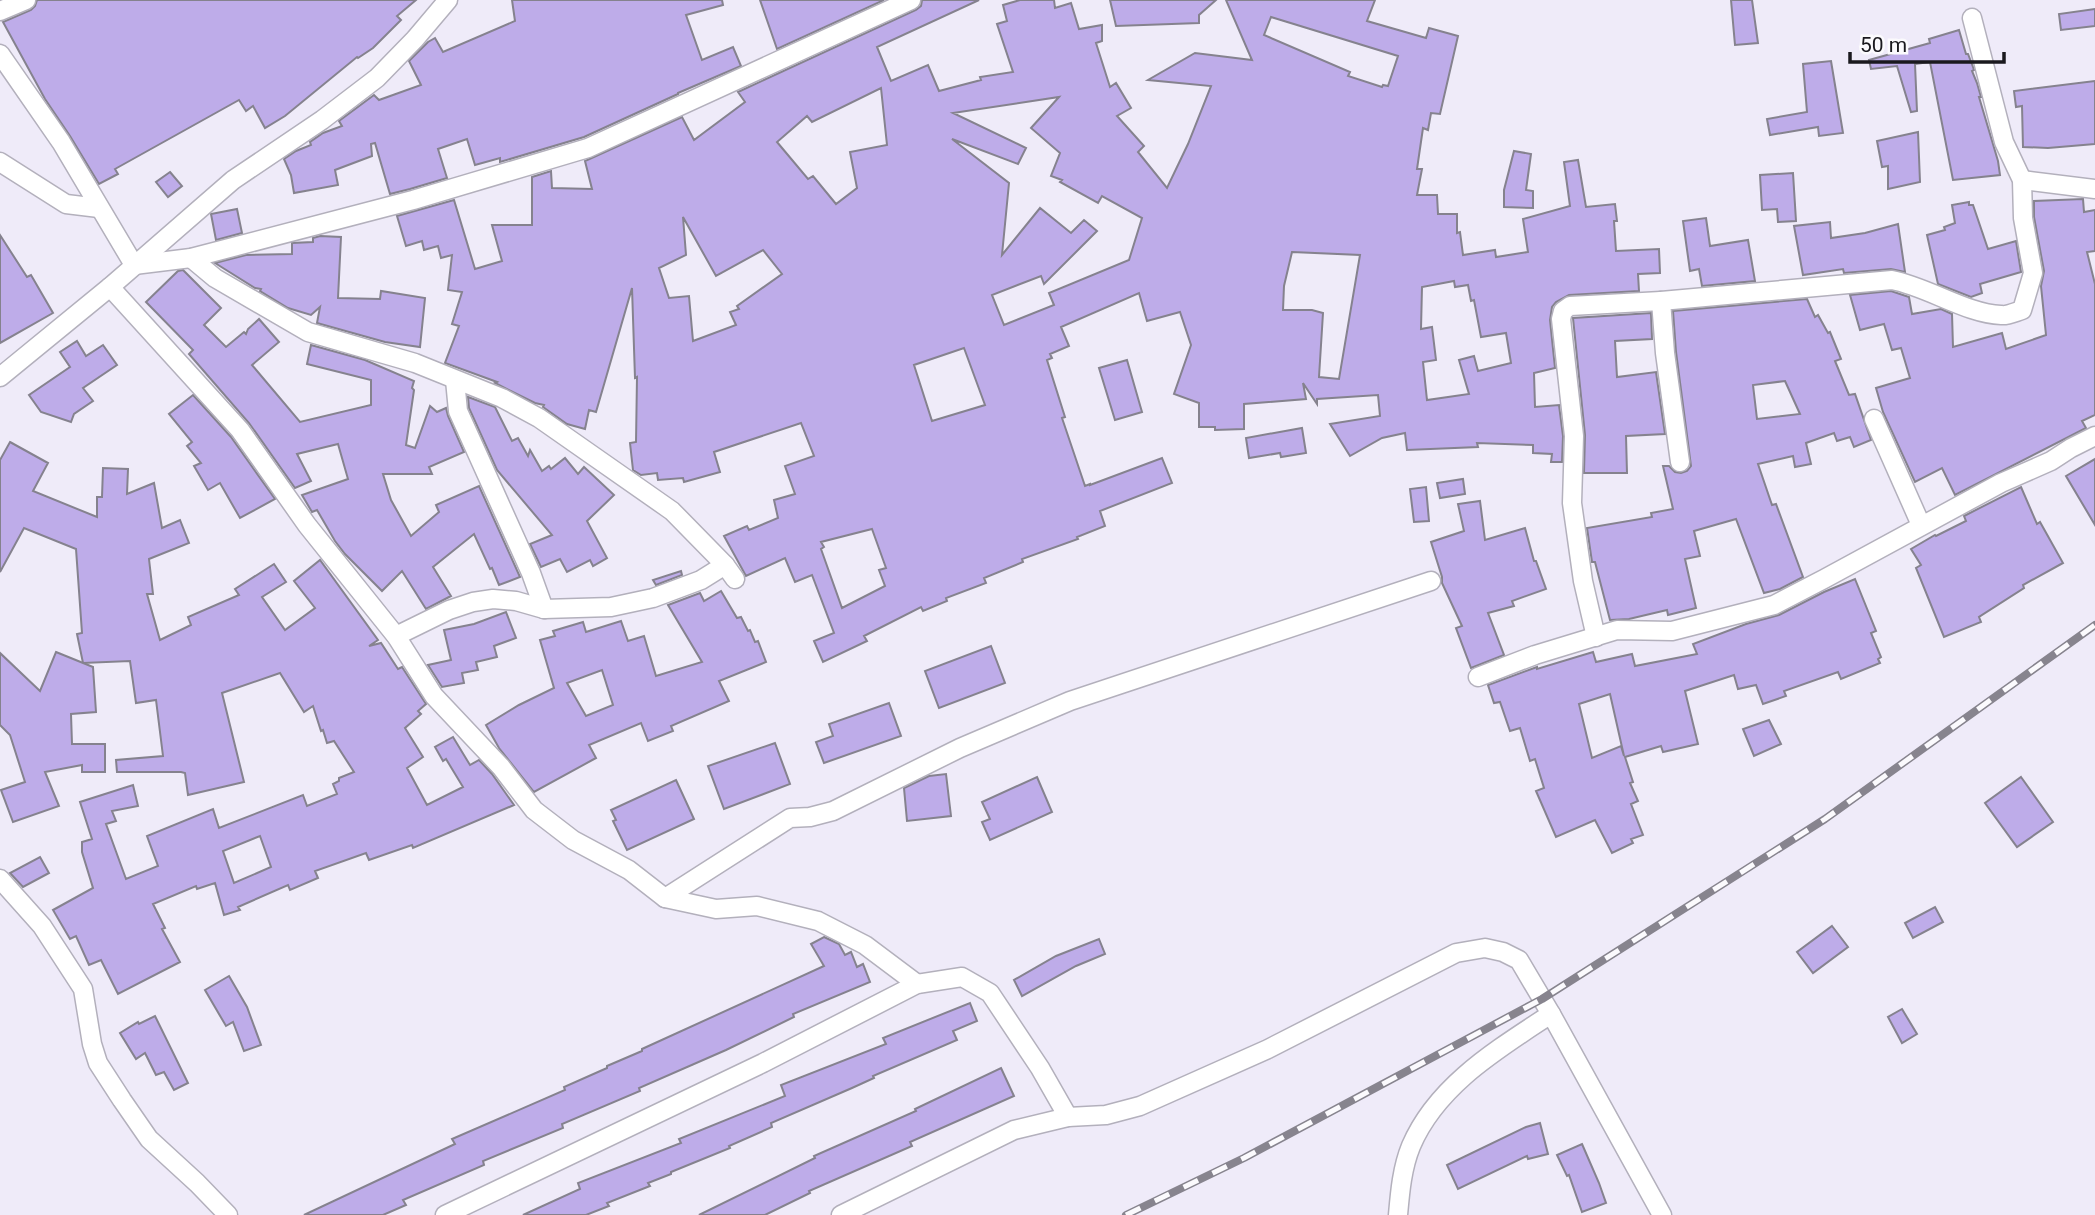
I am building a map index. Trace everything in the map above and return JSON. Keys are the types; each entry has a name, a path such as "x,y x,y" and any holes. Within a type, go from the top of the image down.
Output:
{"street":[{"path":"0,11 26,0"},
{"path":"0,377 110,287 233,180 322,120 377,78 448,0"},
{"path":"134,265 191,258 413,200 588,148 911,0"},
{"path":"1596,637 1583,581 1572,503 1574,436 1561,319 1563,311 1570,306 1892,281 1918,287 1983,313 2004,316 2022,310 2033,273 2023,218 2022,180 2004,142 1972,18"},
{"path":"0,54 61,142 134,265"},
{"path":"3,168 66,204 99,208"},
{"path":"2022,180 2095,190"},
{"path":"191,258 215,278 308,332 415,363 502,398 539,418 672,511 730,572 653,598 611,607 544,609 493,598 449,610 396,636"},
{"path":"110,287 240,430 307,525 396,636 434,696 501,767 534,810 573,840 629,870 665,898 716,909 757,906 818,921 865,945 917,984"},
{"path":"1661,301 1665,353 1680,462"},
{"path":"455,380 458,411 531,573 544,609"},
{"path":"1874,419 1921,525"},
{"path":"1478,677 1535,655 1617,629 1672,631 1774,605 1921,525 2001,483 2051,461 2095,436"},
{"path":"665,898 790,818 810,817 833,811 960,748 1058,706 1431,580"},
{"path":"0,879 42,926 83,989 92,1044 98,1063 122,1100 149,1139 228,1215"},
{"path":"841,1215 1014,1130 1068,1117 1106,1115 1140,1106 1268,1049 1456,953 1485,948 1503,952 1519,960 1662,1215"},
{"path":"445,1215 763,1063 917,984 962,977 990,993 1040,1068 1068,1117"},
{"path":"1398,1215 1401,1181 1410,1147 1437,1103 1481,1062 1551,1014"}],"building":[{"path":"37,0 416,0 397,16 401,20 373,48 357,57 285,116 265,128 253,106 246,111 239,100 115,169 118,174 99,184 45,99 3,22 31,10"},
{"path":"512,0 722,0 723,5 686,15 702,60 733,47 741,66 584,137 500,162 500,158 475,165 467,139 438,149 447,178 410,189 390,194 375,143 371,144 372,156 335,170 338,185 294,193 291,175 284,159 311,145 310,142 323,133 342,126 339,121 374,95 379,100 421,85 409,61 428,42 435,38 443,52 515,21"},
{"path":"760,0 884,0 777,49"},
{"path":"922,0 979,0 877,47 891,81 928,65 939,91 981,80 980,77 1013,72 997,24 1007,21 1003,5 1020,0 1054,0 1055,8 1071,3 1079,29 1102,25 1102,41 1096,43 1110,87 1116,83 1131,108 1117,116 1144,146 1138,152 1167,188 1211,86 1148,80 1195,53 1252,60 1226,0 1375,0 1367,21 1426,38 1429,28 1458,36 1440,114 1431,113 1428,130 1423,128 1417,169 1422,169 1417,195 1437,195 1438,214 1457,214 1457,233 1460,232 1463,255 1495,250 1496,257 1528,252 1523,219 1570,206 1564,162 1578,160 1586,207 1615,204 1616,251 1659,249 1660,273 1638,274 1639,291 1569,295 1552,307 1550,320 1555,368 1534,373 1535,407 1559,405 1563,436 1562,462 1551,462 1552,454 1533,453 1533,445 1477,443 1478,447 1407,450 1405,433 1382,438 1350,456 1330,424 1380,416 1378,395 1317,399 1317,404 1303,383 1306,399 1244,404 1244,429 1215,430 1215,427 1199,427 1199,403 1174,394 1191,345 1180,312 1147,321 1139,293 1061,327 1069,346 1050,354 1052,358 1047,360 1065,417 1062,418 1085,486 1162,458 1172,483 1100,511 1105,526 1077,537 1078,539 1022,559 1023,562 984,578 986,583 946,598 947,601 923,611 921,607 864,636 867,641 823,662 814,641 834,633 812,575 795,582 785,558 746,576 724,536 747,526 749,530 778,518 774,500 795,494 785,466 814,456 801,423 714,452 720,472 684,482 683,478 658,480 657,473 641,475 633,470 630,443 636,442 637,377 635,378 632,288 596,412 589,410 585,429 567,424 543,407 544,405 495,383 497,382 445,363 459,326 452,324 462,292 448,290 452,255 441,258 438,246 424,250 422,241 406,246 397,216 454,200 475,269 502,261 492,225 532,225 532,177 551,171 552,188 592,189 585,161 682,117 694,140 745,102 738,92 921,6","holes":["1271,17 1398,56 1388,86 1382,87 1348,76 1350,72 1264,35","881,88 887,145 850,152 857,188 836,204 813,176 808,179 777,142 807,116 812,122","1059,97 1031,128 1060,153 1051,176 1098,203 1102,196 1142,218 1129,260 1049,293 1054,305 1004,325 992,295 1041,276 1044,284 1097,231 1084,220 1071,233 1040,208 1002,255 1009,183 952,139 1018,164 1026,148 953,113","683,217 716,276 763,250 782,274 737,306 739,309 730,312 736,325 693,341 689,296 669,298 659,268 686,255","1292,252 1360,255 1339,379 1319,377 1323,313 1312,310 1283,310 1284,286","1454,281 1455,287 1468,285 1471,301 1474,300 1481,337 1506,333 1511,363 1478,371 1474,356 1459,360 1469,394 1427,400 1423,362 1436,360 1432,327 1421,329 1422,287","964,348 985,405 932,421 914,365","872,529 886,568 879,570 885,586 842,608 821,549 824,547 821,542"]},
{"path":"1110,0 1216,0 1199,15 1199,23 1116,26"},
{"path":"1731,0 1752,0 1758,43 1735,45"},
{"path":"2095,9 2095,26 2061,30 2059,14"},
{"path":"1959,30 1974,70 1972,71 2000,175 1953,180 1930,62 1915,64 1917,111 1911,112 1897,66 1871,69 1869,60 1930,43 1929,39"},
{"path":"1831,61 1843,133 1819,136 1818,127 1770,135 1767,119 1807,112 1803,64"},
{"path":"2095,81 2095,144 2023,147 2022,106 2016,107 2014,91"},
{"path":"1918,132 1920,182 1888,189 1888,166 1882,167 1877,141"},
{"path":"1514,151 1531,154 1526,190 1533,191 1533,208 1504,207 1504,190"},
{"path":"170,172 182,186 168,197 156,182"},
{"path":"1793,173 1796,221 1778,222 1777,209 1762,210 1760,175"},
{"path":"2083,199 2084,212 2095,210 2095,251 2087,252 2095,284 2095,415 2082,421 2086,428 1955,495 1942,468 1915,482 1883,412 1876,388 1910,378 1901,348 1892,350 1884,324 1860,330 1850,295 1891,291 1909,297 1912,314 1941,309 1952,314 1953,347 2002,333 2006,349 2046,335 2041,286 2044,271 2034,217 2034,201"},
{"path":"1969,202 1969,205 1973,205 1988,249 2016,241 2021,272 1980,284 1982,293 1971,297 1938,284 1927,235 1945,230 1944,227 1955,223 1952,205"},
{"path":"237,209 242,233 216,240 211,214"},
{"path":"1706,218 1710,246 1748,240 1755,281 1702,286 1699,269 1690,271 1683,221"},
{"path":"1830,222 1831,238 1898,224 1905,272 1891,269 1844,273 1843,269 1803,275 1794,226"},
{"path":"0,235 27,277 31,275 53,313 0,343"},
{"path":"341,237 338,298 380,299 381,291 425,298 420,347 385,342 317,323 320,307 311,315 288,308 215,263 246,255 292,254 292,243 313,242 313,238"},
{"path":"183,270 221,308 204,325 226,347 244,332 246,334 259,319 279,342 252,365 300,422 371,405 371,380 307,364 311,345 365,360 414,381 406,445 415,448 430,406 437,412 446,408 464,452 429,467 432,474 383,474 391,500 411,536 439,512 436,505 479,486 520,577 499,585 474,534 433,567 451,596 426,609 402,571 382,591 345,554 317,510 312,512 302,495 348,479 338,444 297,454 311,481 295,488 249,423 189,354 193,350 146,302 178,271"},
{"path":"1807,299 1815,317 1818,315 1828,333 1830,332 1841,359 1835,361 1849,395 1855,394 1871,440 1854,447 1850,437 1837,441 1834,433 1806,443 1811,464 1795,467 1793,456 1758,464 1772,505 1776,504 1803,577 1780,589 1764,593 1736,519 1694,531 1700,556 1685,559 1696,608 1668,615 1667,610 1629,619 1610,620 1595,562 1592,562 1587,528 1652,517 1651,513 1673,509 1663,466 1669,466 1675,472 1681,473 1691,466 1673,311","holes":["1785,381 1800,414 1757,419 1753,385"]},
{"path":"1651,313 1652,339 1615,341 1617,377 1656,372 1665,434 1626,436 1627,473 1584,473 1585,435 1573,318"},
{"path":"77,341 86,356 103,345 117,365 83,388 93,401 74,414 71,422 41,412 29,395 70,367 60,352"},
{"path":"1127,360 1142,412 1115,420 1099,368"},
{"path":"193,395 231,437 275,499 240,518 220,483 208,490 194,466 201,463 187,446 192,442 169,414"},
{"path":"468,397 495,407 512,441 518,438 528,456 530,450 542,471 549,466 551,469 565,458 578,474 584,467 614,495 587,521 607,558 593,566 590,560 567,572 560,559 541,567 530,544 552,535 497,470 469,408"},
{"path":"1302,428 1306,453 1281,457 1280,453 1249,458 1246,438"},
{"path":"10,442 48,463 33,491 97,517 97,497 102,497 103,468 128,469 127,494 154,483 162,528 180,520 189,543 149,559 153,594 147,594 160,640 191,625 188,617 239,595 235,589 274,564 286,582 262,597 285,630 315,608 294,581 320,560 378,640 369,646 381,643 398,669 402,667 426,704 418,711 421,714 405,728 423,757 407,768 427,805 463,787 446,759 443,761 435,747 453,737 470,765 479,760 514,805 413,848 412,845 369,860 366,853 315,871 318,878 290,890 288,885 238,907 240,910 224,915 215,883 197,889 196,886 153,904 165,928 162,929 180,962 118,994 101,960 89,965 76,936 70,939 53,910 93,888 82,852 82,842 92,839 80,802 133,785 138,806 112,811 116,821 106,824 126,879 158,866 147,836 213,809 219,828 303,795 307,806 337,794 333,784 339,781 339,778 354,772 334,741 327,743 313,706 304,712 280,673 222,693 244,782 188,795 185,773 117,772 116,760 163,756 156,700 136,703 130,661 83,663 77,634 82,633 76,549 24,528 0,572 0,460","holes":["260,836 271,867 234,883 223,851"]},
{"path":"2095,459 2095,525 2066,476"},
{"path":"1463,479 1465,494 1440,498 1437,483"},
{"path":"1426,487 1429,521 1414,522 1410,489"},
{"path":"2021,487 2037,524 2040,522 2063,563 2023,585 2024,588 1979,617 1981,622 1944,637 1916,568 1921,565 1911,549 1966,521 1964,516"},
{"path":"1480,501 1485,540 1525,528 1534,561 1546,589 1512,601 1514,606 1488,613 1504,655 1471,668 1456,628 1462,626 1442,583 1431,542 1464,531 1458,504"},
{"path":"681,571 682,575 656,585 653,580"},
{"path":"1855,579 1876,631 1871,633 1881,657 1878,659 1880,663 1841,679 1838,672 1784,691 1786,696 1763,704 1756,685 1738,689 1734,675 1685,691 1698,744 1663,752 1661,746 1625,757 1633,782 1630,783 1638,801 1631,804 1643,835 1631,839 1633,843 1612,853 1595,820 1556,837 1536,791 1544,788 1535,759 1530,761 1520,728 1510,731 1500,702 1494,703 1488,685 1537,667 1593,652 1596,662 1632,654 1635,666 1697,654 1693,644 1779,615","holes":["1610,694 1624,756 1621,746 1592,758 1579,704"]},
{"path":"721,591 737,618 741,617 755,642 758,641 766,662 719,681 729,701 671,726 673,731 648,741 641,723 589,745 596,758 534,792 499,748 486,725 554,688 540,640 555,636 553,631 583,622 586,632 621,621 628,641 644,636 656,676 702,662 668,605 700,593 704,601","holes":["602,670 613,705 586,716 567,683"]},
{"path":"506,612 516,638 494,646 497,657 476,662 478,670 462,673 464,683 442,687 428,665 451,660 444,630 474,624"},
{"path":"991,646 1005,683 939,708 925,671"},
{"path":"56,652 93,667 96,712 71,714 72,744 105,744 105,772 82,772 82,765 45,772 59,806 13,822 1,790 25,782 10,735 0,725 0,653 40,691"},
{"path":"889,703 901,736 824,763 816,742 833,736 829,724"},
{"path":"1769,720 1781,744 1754,756 1743,729"},
{"path":"775,743 790,784 724,809 708,766"},
{"path":"946,774 951,816 907,821 904,788 929,776"},
{"path":"1037,777 1052,812 990,840 982,822 990,819 982,802"},
{"path":"2021,777 2053,822 2017,847 1985,803"},
{"path":"676,780 694,819 627,850 613,821 616,820 611,810"},
{"path":"40,857 49,873 23,887 10,873"},
{"path":"1935,907 1943,922 1913,938 1905,923"},
{"path":"1832,926 1848,947 1813,973 1797,952"},
{"path":"824,937 839,944 845,955 851,952 857,967 863,964 870,982 793,1014 794,1017 726,1050 639,1088 640,1091 562,1124 563,1128 483,1161 484,1165 403,1200 406,1205 383,1215 304,1215 455,1144 452,1139 565,1090 564,1087 642,1049 824,966 811,944"},
{"path":"1099,939 1105,954 1076,966 1022,996 1014,980 1056,956"},
{"path":"229,976 247,1007 261,1045 244,1051 233,1022 226,1026 205,990"},
{"path":"970,1003 977,1021 953,1031 957,1040 771,1123 772,1127 648,1183 650,1186 607,1203 609,1206 586,1215 523,1215 580,1189 578,1183 681,1143 679,1139 785,1096 781,1085 886,1044 883,1038"},
{"path":"1902,1009 1917,1034 1902,1043 1888,1017"},
{"path":"155,1016 188,1083 174,1090 164,1072 156,1075 145,1053 136,1059 120,1033"},
{"path":"1001,1068 1014,1096 910,1142 912,1146 809,1191 810,1193 765,1215 699,1215 815,1158 814,1156 916,1111 915,1109"},
{"path":"1540,1123 1548,1154 1528,1159 1527,1156 1458,1189 1447,1165 1526,1127"},
{"path":"1582,1144 1606,1203 1582,1212 1569,1175 1567,1176 1557,1155"}],"railway":[{"path":"1126,1215 1244,1158 1542,999 1825,819 2095,625"}]}
